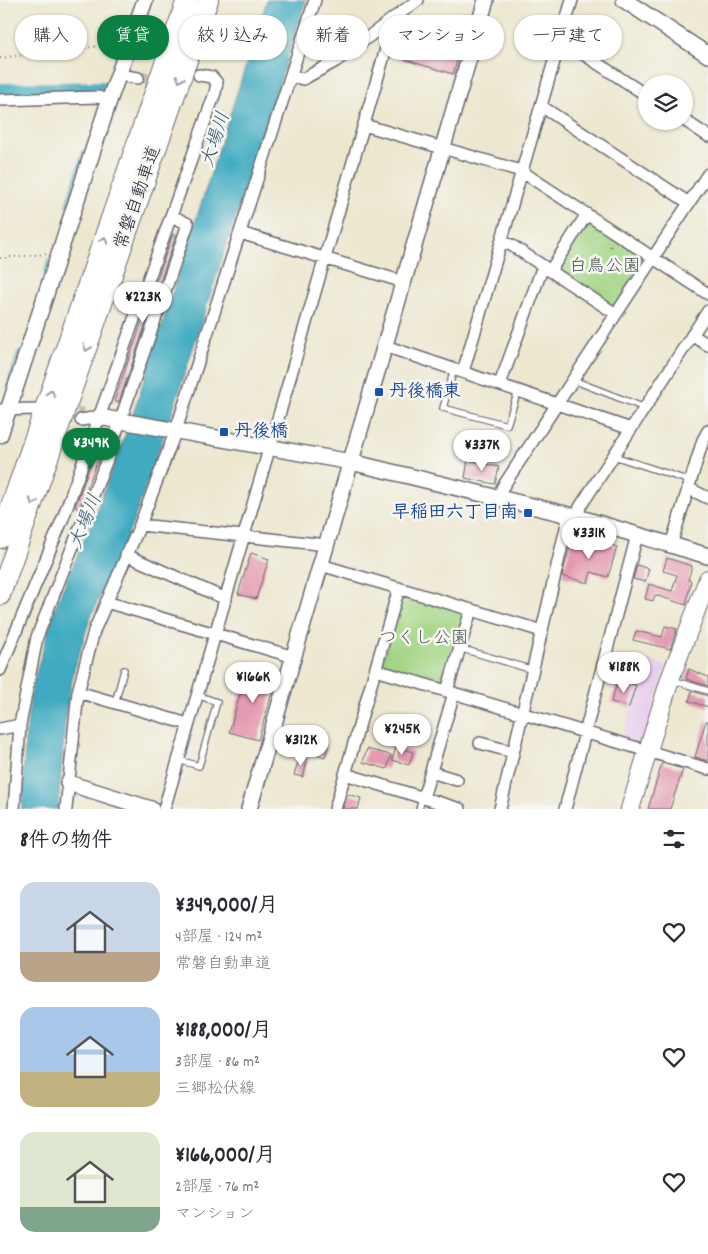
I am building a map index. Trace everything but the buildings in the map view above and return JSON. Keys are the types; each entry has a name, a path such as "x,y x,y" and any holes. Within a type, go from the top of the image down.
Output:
{"highway":[{"name":"常磐自動車道","path":"0,538 187,0"},
{"name":"常磐自動車道","path":"0,595 208,0"}],"main road":[{"path":"630,809 670,679 708,579"}],"street":[{"path":"140,15 145,0"},
{"path":"66,809 78,692 94,631 140,525 174,430 240,234 315,0"},
{"path":"399,15 418,0"},
{"path":"249,809 486,0"},
{"path":"567,15 572,0"},
{"path":"624,0 708,55"},
{"path":"291,76 303,79 336,61 379,30"},
{"path":"0,435 4,410 59,256 124,60"},
{"path":"164,809 383,60"},
{"path":"459,370 501,242 554,60"},
{"path":"592,60 638,90"},
{"path":"118,75 138,78"},
{"path":"0,670 63,518 88,416 172,216 215,93 217,83 212,76 199,75"},
{"path":"0,100 98,97 109,101"},
{"path":"541,106 689,204"},
{"path":"364,125 521,171 708,294"},
{"path":"693,126 708,136"},
{"path":"500,498 502,488 708,174"},
{"path":"500,384 546,268 587,214"},
{"path":"14,809 20,724 38,637 123,421 188,224 172,216"},
{"path":"240,234 404,282"},
{"path":"501,242 511,245 616,314"},
{"path":"500,809 532,670 573,516 708,311"},
{"path":"692,335 708,345"},
{"path":"385,346 631,429"},
{"path":"4,410 33,412"},
{"path":"88,416 351,462 573,516 708,556"},
{"path":"671,545 703,440 708,431"},
{"path":"689,485 708,498"},
{"path":"140,525 327,545"},
{"path":"565,809 637,535"},
{"path":"126,556 226,599"},
{"path":"44,563 68,561"},
{"path":"321,564 542,631"},
{"path":"335,809 399,588"},
{"path":"106,602 294,657"},
{"path":"421,802 431,772 460,648 471,610"},
{"path":"376,670 708,769"},
{"path":"78,692 188,724"},
{"path":"0,729 20,724"},
{"path":"480,743 513,752"},
{"path":"431,772 457,780"},
{"path":"346,774 421,802 460,809"},
{"path":"68,783 151,809"}],"lane":[{"path":"459,370 443,408 507,426 518,390"},
{"path":"573,380 645,408"},
{"path":"614,456 689,485"},
{"path":"460,648 532,670"},
{"path":"115,703 124,670"},
{"path":"670,679 708,691"},
{"path":"178,760 199,766 217,702 197,696"}],"path":[{"path":"0,58 97,47"},
{"path":"0,258 51,253 59,256"}],"shaded area":[{"path":"648,659 667,666 644,740 640,743 622,738 631,709 610,702 617,679 641,686"}],"green space":[{"name":"白鳥公園","path":"588,222 648,259 614,307 556,268"},
{"name":"つくし公園","path":"403,593 466,612 445,684 381,666"}],"water":[{"path":"267,0 306,0 301,15 297,15 297,28 287,59 287,15 262,15"},
{"path":"248,60 287,60 170,419 132,525 91,616 75,666 66,711 58,809 22,809 25,741 32,687 56,605 94,517 133,414"}],"waterway":[{"path":"0,92 105,90"},
{"path":"67,205 84,150"},
{"path":"45,274 49,260"},
{"path":"7,387 19,352"}],"tunnel":[{"path":"138,78 165,76"},
{"path":"61,411 84,413"}],"place":[{"name":"丹後橋東","path":"379,392"},
{"name":"丹後橋","path":"224,432"},
{"name":"早稲田六丁目南","path":"528,513"}],"water label":[{"name":"大場川","path":"217,140"},
{"name":"大場川","path":"87,522"}]}
